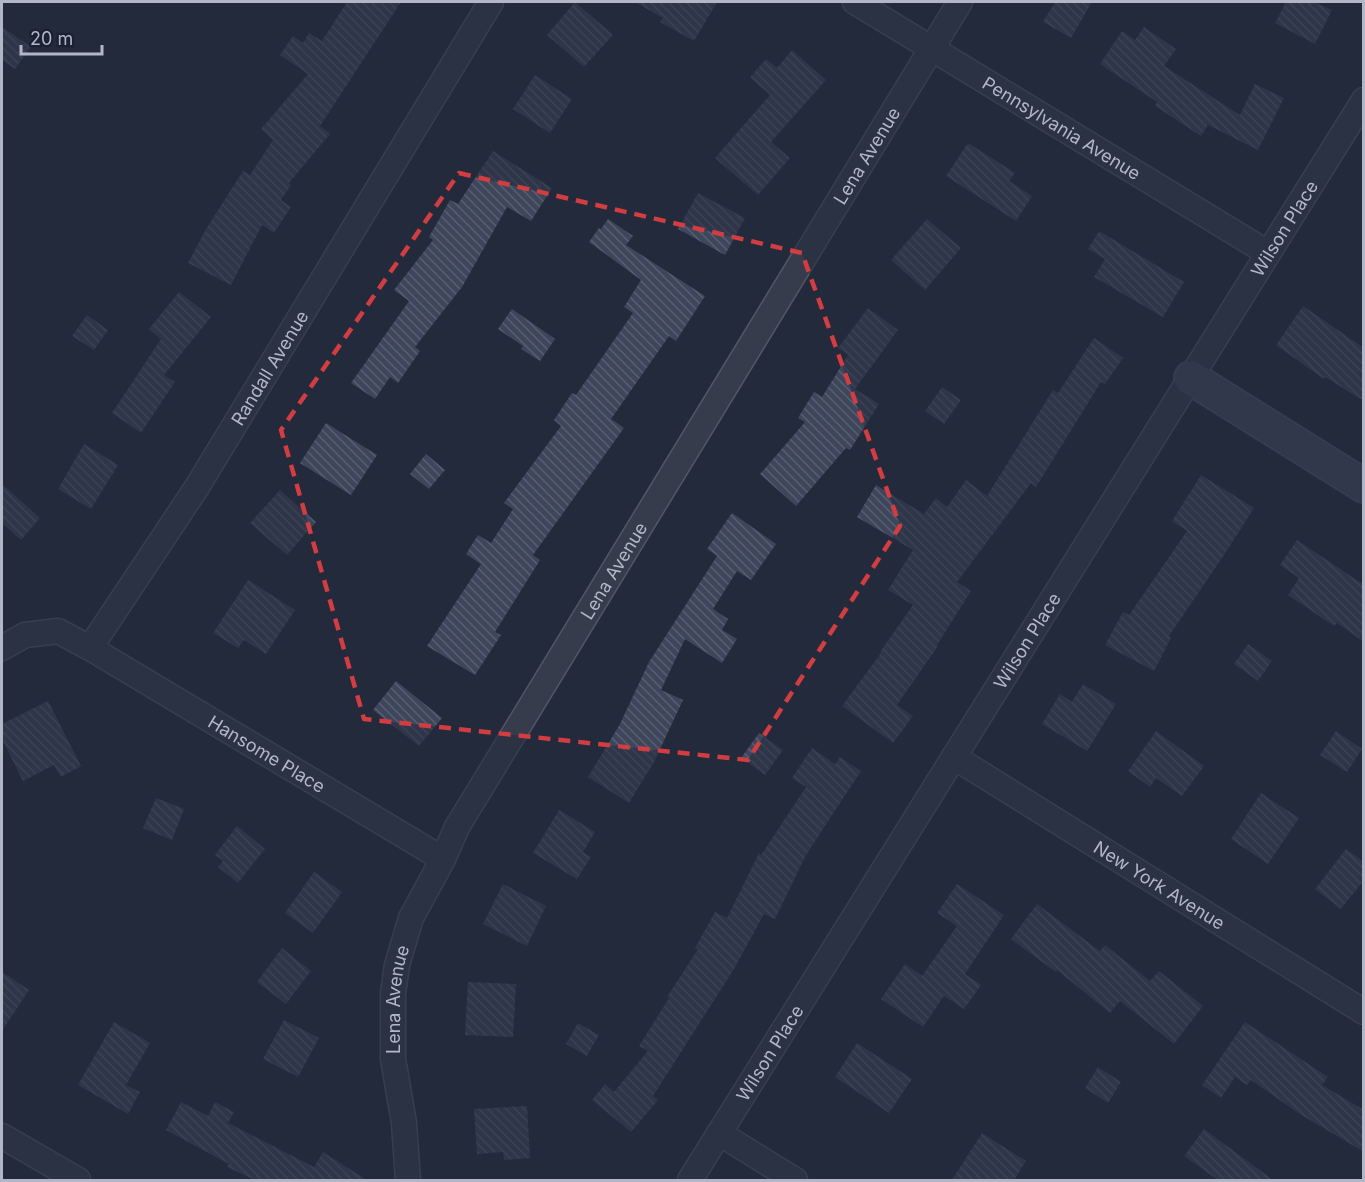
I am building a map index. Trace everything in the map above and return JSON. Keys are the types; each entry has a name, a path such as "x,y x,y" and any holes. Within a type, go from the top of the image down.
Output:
{"street":[{"name":"Randall Avenue","path":"90,648 196,487 491,2"},
{"name":"Pennsylvania Avenue","path":"855,2 1268,253"},
{"name":"Lena Avenue","path":"408,1180 405,1123 393,1059 393,993 397,965 411,918 443,859 457,827 960,2"},
{"name":"Wilson Place","path":"690,1180 1364,100"},
{"path":"1191,378 1364,486"},
{"path":"2,648 25,635 58,632 90,648"},
{"name":"Hansome Place","path":"90,648 443,859"},
{"name":"New York Avenue","path":"954,757 1364,1012"},
{"path":"719,1133 795,1180"},
{"path":"2,1136 78,1180"}],"highlighted area":[{"path":"459,173 802,253 900,526 748,760 364,719 281,430"}],"building":[{"path":"347,2 401,2 320,126 330,134 289,183 291,185 281,200 291,207 274,233 262,225 231,285 188,263 206,229 243,171 250,175 273,140 261,129 308,74 280,55 293,36 303,43 309,33 322,41"},
{"path":"575,2 613,35 584,67 547,35"},
{"path":"635,2 717,2 694,41 660,22 663,18"},
{"path":"1055,2 1092,2 1071,38 1043,22"},
{"path":"1286,2 1314,2 1332,10 1315,44 1275,23"},
{"path":"2,27 31,47 15,69 2,60"},
{"path":"1144,27 1176,49 1164,66 1240,115 1255,84 1284,98 1258,150 1208,125 1201,136 1155,106 1157,102 1100,64 1122,31 1135,40"},
{"path":"792,50 826,80 771,142 790,158 758,195 715,158 770,95 750,77 766,59 777,68"},
{"path":"535,75 572,99 550,133 513,109"},
{"path":"968,143 1015,173 1009,181 1032,196 1016,221 946,176"},
{"path":"493,151 552,188 531,221 507,207 462,287 415,347 420,351 398,383 390,377 375,399 351,383 409,301 394,290 433,240 429,237 450,200 458,204"},
{"path":"698,193 745,218 725,255 678,229"},
{"path":"608,219 633,236 626,245 705,296 676,341 669,336 611,419 624,428 533,555 540,560 495,632 501,635 475,675 427,646 481,564 466,554 478,535 491,543 513,509 504,503 561,426 554,420 572,393 576,395 633,313 624,307 641,280 589,242"},
{"path":"927,219 961,248 925,290 891,260"},
{"path":"1099,231 1184,282 1163,317 1094,277 1105,259 1088,249"},
{"path":"179,292 211,317 164,375 175,382 141,433 112,413 161,339 149,329"},
{"path":"1303,306 1364,348 1364,401 1325,377 1324,379 1276,345"},
{"path":"868,308 898,330 855,389 879,404 850,450 846,448 796,506 760,474 805,422 798,418 814,392 822,397 848,355 838,348"},
{"path":"512,309 555,339 540,361 521,349 523,346 498,329"},
{"path":"87,315 108,330 94,350 72,336"},
{"path":"1094,338 1123,358 1105,384 1101,382 1036,487 1031,483 957,582 971,591 938,646 897,705 913,716 893,743 842,706 913,605 888,590 913,550 857,517 876,485 924,514 936,498 947,507 966,480 987,496 1053,390 1058,393"},
{"path":"942,387 961,400 944,424 925,411"},
{"path":"326,423 377,455 351,495 300,463"},
{"path":"84,444 118,465 91,509 58,489"},
{"path":"426,454 445,470 429,489 410,474"},
{"path":"1201,475 1254,508 1169,636 1171,638 1154,671 1105,645 1123,612 1129,615 1187,531 1172,521"},
{"path":"2,484 40,518 21,540 2,523"},
{"path":"280,490 316,522 287,555 250,523"},
{"path":"732,513 776,544 751,580 737,571 713,609 728,619 722,630 737,639 722,663 685,639 661,690 683,700 654,762 629,803 588,777 620,724 649,662 717,556 707,549"},
{"path":"1297,540 1364,585 1364,642 1337,623 1334,626 1288,595 1299,578 1280,565"},
{"path":"248,580 295,610 266,654 244,640 238,648 213,633"},
{"path":"1248,644 1272,661 1258,681 1234,664"},
{"path":"396,681 442,718 419,746 373,710"},
{"path":"1083,684 1116,704 1087,751 1042,724 1060,694 1072,702"},
{"path":"48,701 81,766 61,777 54,765 23,781 2,739 2,724"},
{"path":"1156,731 1204,766 1182,796 1156,778 1150,787 1128,771"},
{"path":"1336,731 1362,749 1347,772 1320,755"},
{"path":"759,733 783,750 765,775 741,758"},
{"path":"812,748 835,764 840,757 861,771 806,855 775,919 764,914 734,969 653,1096 658,1100 631,1132 592,1100 605,1084 614,1092 648,1051 639,1046 698,949 695,948 715,912 727,918 759,853 761,855 806,787 792,778"},
{"path":"1261,793 1299,818 1268,864 1231,839"},
{"path":"156,798 184,809 172,840 143,828"},
{"path":"559,810 595,832 583,852 591,857 577,879 533,853"},
{"path":"237,826 265,849 238,883 218,867 223,861 215,855"},
{"path":"1346,849 1364,862 1364,880 1341,909 1315,889"},
{"path":"314,872 342,892 313,933 285,913"},
{"path":"503,884 546,906 527,946 483,924"},
{"path":"957,884 1004,915 965,974 981,985 964,1009 944,996 923,1027 881,999 905,964 922,976 957,926 937,913"},
{"path":"1037,904 1100,951 1105,945 1150,981 1159,971 1203,1006 1174,1044 1120,1001 1110,1013 1057,970 1056,972 1011,939"},
{"path":"282,948 311,971 286,1004 257,982"},
{"path":"2,972 29,990 2,1031"},
{"path":"468,982 516,984 513,1037 465,1035"},
{"path":"284,1020 319,1038 298,1077 263,1059"},
{"path":"114,1022 150,1043 126,1085 140,1092 128,1114 78,1085"},
{"path":"1245,1022 1328,1077 1322,1085 1364,1110 1364,1152 1298,1113 1251,1080 1247,1085 1235,1077 1221,1098 1202,1085"},
{"path":"578,1023 599,1035 587,1056 566,1044"},
{"path":"857,1043 912,1079 889,1113 835,1077"},
{"path":"1098,1067 1121,1082 1108,1103 1085,1088"},
{"path":"181,1102 208,1116 215,1102 234,1112 228,1123 314,1167 323,1152 367,1180 255,1180 227,1167 229,1164 166,1130"},
{"path":"527,1106 530,1158 504,1160 503,1152 477,1154 474,1109"},
{"path":"1204,1129 1273,1180 1218,1180 1184,1156"},
{"path":"982,1133 1026,1161 1014,1180 952,1180"}]}
